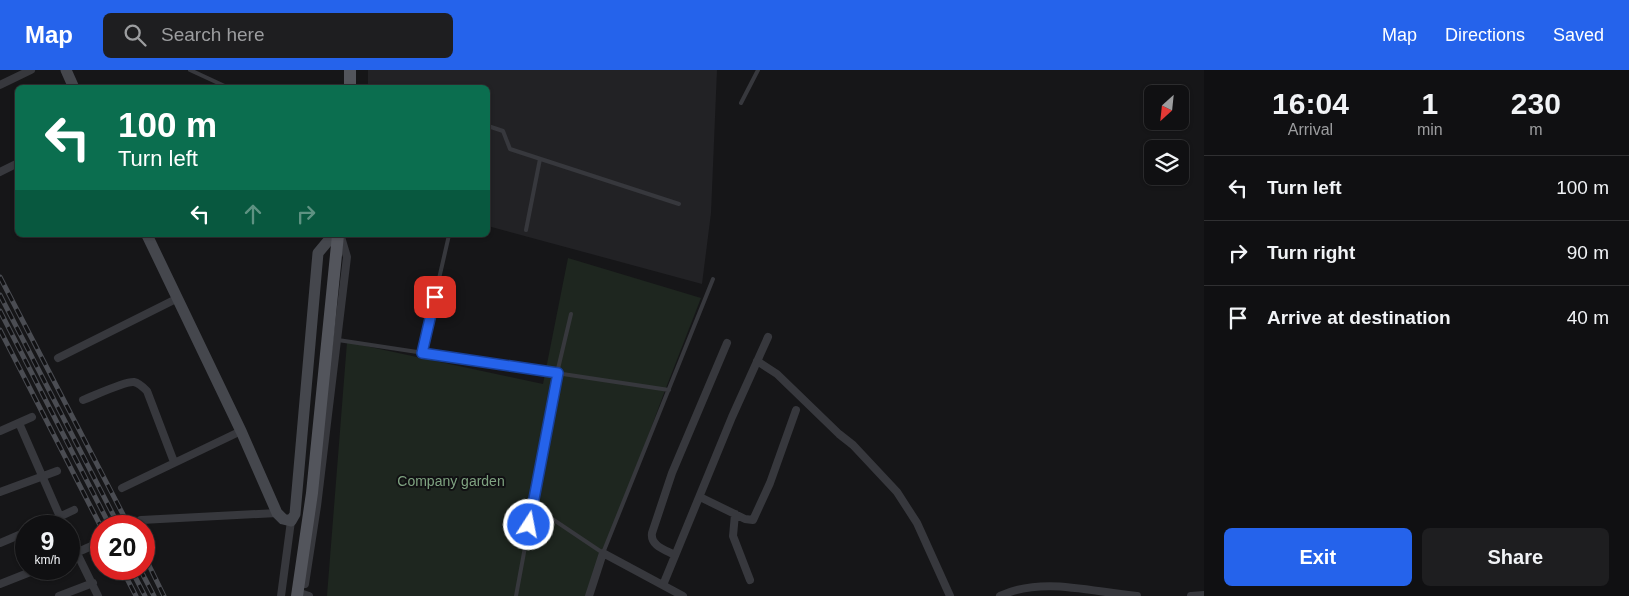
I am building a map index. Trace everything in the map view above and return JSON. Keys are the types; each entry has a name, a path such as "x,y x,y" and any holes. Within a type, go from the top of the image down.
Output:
{"main road":[{"path":"350,70 350,85"},
{"path":"303,596 339,237"}],"street":[{"path":"0,85 31,70"},
{"path":"66,70 73,85"},
{"path":"0,172 15,164"},
{"path":"148,237 242,431 277,513 283,519 291,521"},
{"path":"281,596 291,521 296,514 318,253 332,237"},
{"path":"303,596 317,506 347,258 340,237"},
{"path":"58,358 178,298"},
{"path":"662,585 700,498 732,417 768,337"},
{"path":"675,555 653,543 651,538 672,474 728,343"},
{"path":"757,361 777,374 839,434 853,445 897,492 917,523 950,596"},
{"path":"83,400 127,383 135,382 142,386 147,391 174,462"},
{"path":"700,498 750,521 756,516 770,484 796,410"},
{"path":"0,431 32,417"},
{"path":"18,423 59,515"},
{"path":"122,488 242,431"},
{"path":"0,492 56,471"},
{"path":"65,515 74,510"},
{"path":"155,519 277,513"},
{"path":"735,514 732,536 750,580"},
{"path":"0,543 15,537"},
{"path":"589,596 603,553 683,596"},
{"path":"80,566 93,583 98,596"},
{"path":"0,584 15,578"},
{"path":"59,596 93,583"},
{"path":"1000,596 1017,590 1069,586 1137,596"},
{"path":"1191,596 1204,595"}],"lane":[{"path":"190,70 222,85"},
{"path":"741,103 758,70"},
{"path":"490,127 504,131 510,149 679,204"},
{"path":"526,230 540,159"},
{"path":"422,353 449,237"},
{"path":"533,506 603,553 713,280"},
{"path":"516,596 571,314"},
{"path":"338,340 669,390"}],"shaded area":[{"path":"368,70 717,70 711,213 702,284 490,227 490,85 368,85"}],"green space":[{"name":"Company garden","path":"568,258 701,298 589,596 327,596 347,342 543,384"}],"railway":[{"path":"0,277 123,515"},
{"path":"0,295 113,515"},
{"path":"0,311 104,515"},
{"path":"0,330 95,515"},
{"path":"155,578 164,596"},
{"path":"128,580 136,596"},
{"path":"137,580 145,596"},
{"path":"146,580 154,596"}],"route":[{"path":"435,297 422,353 558,373 529,525"}]}
